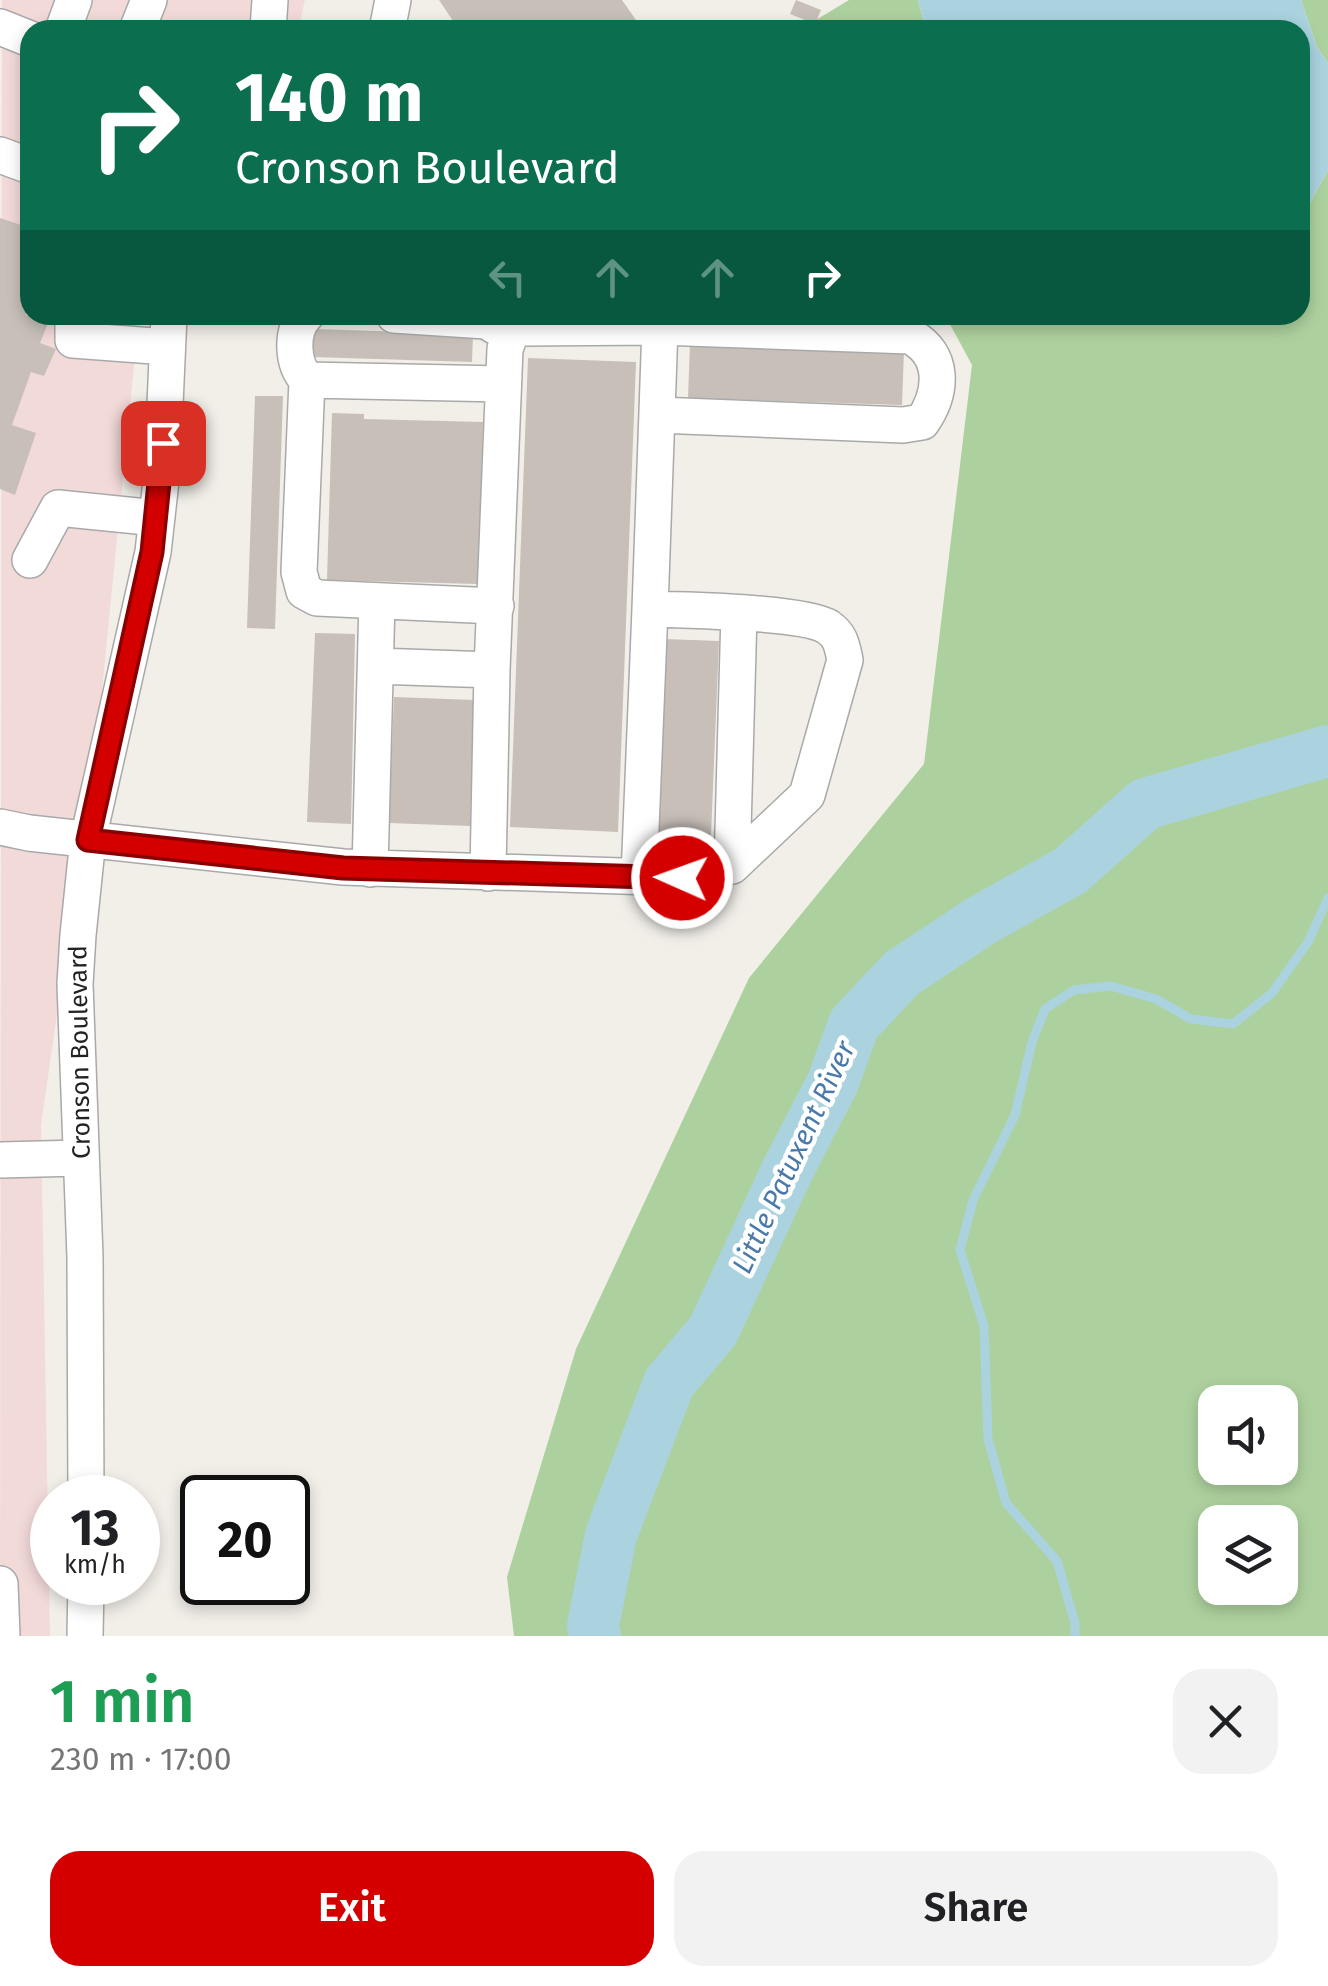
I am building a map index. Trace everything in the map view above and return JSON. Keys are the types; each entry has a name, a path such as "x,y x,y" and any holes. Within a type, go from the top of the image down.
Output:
{"street":[{"path":"73,325 73,340 168,331"},
{"path":"299,325 295,364 307,380 299,572 304,592 318,598 496,606"},
{"path":"494,325 510,335"},
{"path":"639,877 660,327"},
{"path":"488,873 502,384 510,335 520,328 660,327 910,336 928,345 936,360 936,390 931,409 922,422 902,425 658,415"},
{"name":"Cronson Boulevard","path":"86,1475 85,1257 75,984 88,840 139,621 157,518 168,331"},
{"path":"307,380 502,384"},
{"path":"30,560 58,508 157,518"},
{"path":"370,869 376,601"},
{"path":"0,827 370,869 682,878 732,866 807,795 845,660 841,639 825,625 739,613 650,609"},
{"path":"732,866 739,613"},
{"path":"376,666 492,670"},
{"path":"0,1160 80,1158"},
{"path":"0,1584 2,1636"},
{"path":"85,1636 86,1605"}],"shaded area":[{"path":"2,0 305,0 300,20 20,20 20,325 138,325 98,731 41,1125 47,1475 30,1475 30,1605 49,1605 50,1636 0,1636"}],"green space":[{"path":"849,0 918,0 923,20 816,20"},
{"path":"1301,0 1328,0 1328,63 1317,47"},
{"path":"1328,170 1328,1636 514,1636 507,1577 576,1349 749,978 924,764 972,365 950,325 1310,325 1310,203"}],"water":[{"path":"918,0 1301,0 1308,20 923,20"},
{"path":"1310,26 1328,63 1328,170 1310,203"}],"building":[{"path":"439,0 622,0 636,20 452,20"},
{"path":"796,0 821,10 817,20 790,14"},
{"path":"0,218 20,225 20,325 47,325 40,343 56,349 44,376 31,372 12,425 36,433 15,495 0,489"},
{"path":"313,329 473,334 472,362 312,357"},
{"path":"690,343 904,351 902,405 688,398"},
{"path":"528,358 636,362 618,832 510,827"},
{"path":"255,396 283,396 275,629 247,628"},
{"path":"332,413 364,414 364,419 483,422 478,584 327,580"},
{"path":"315,633 355,634 351,824 307,822"},
{"path":"665,639 719,641 711,835 657,833"},
{"path":"394,697 474,700 470,826 389,823"}],"waterway":[{"name":"Little Patuxent River","path":"595,1636 593,1625 611,1535 669,1383 713,1331 833,1082 854,1024 902,973 982,920 1070,871 1145,804 1328,751"},
{"path":"1075,1636 1075,1623 1057,1561 1006,1503 988,1439 984,1326 960,1250 973,1200 1015,1115 1032,1042 1045,1009 1074,990 1111,986 1156,999 1191,1019 1233,1024 1272,993 1308,942 1328,898"}],"route":[{"path":"163,443 152,552 139,621 88,840 343,868 682,878"}]}
